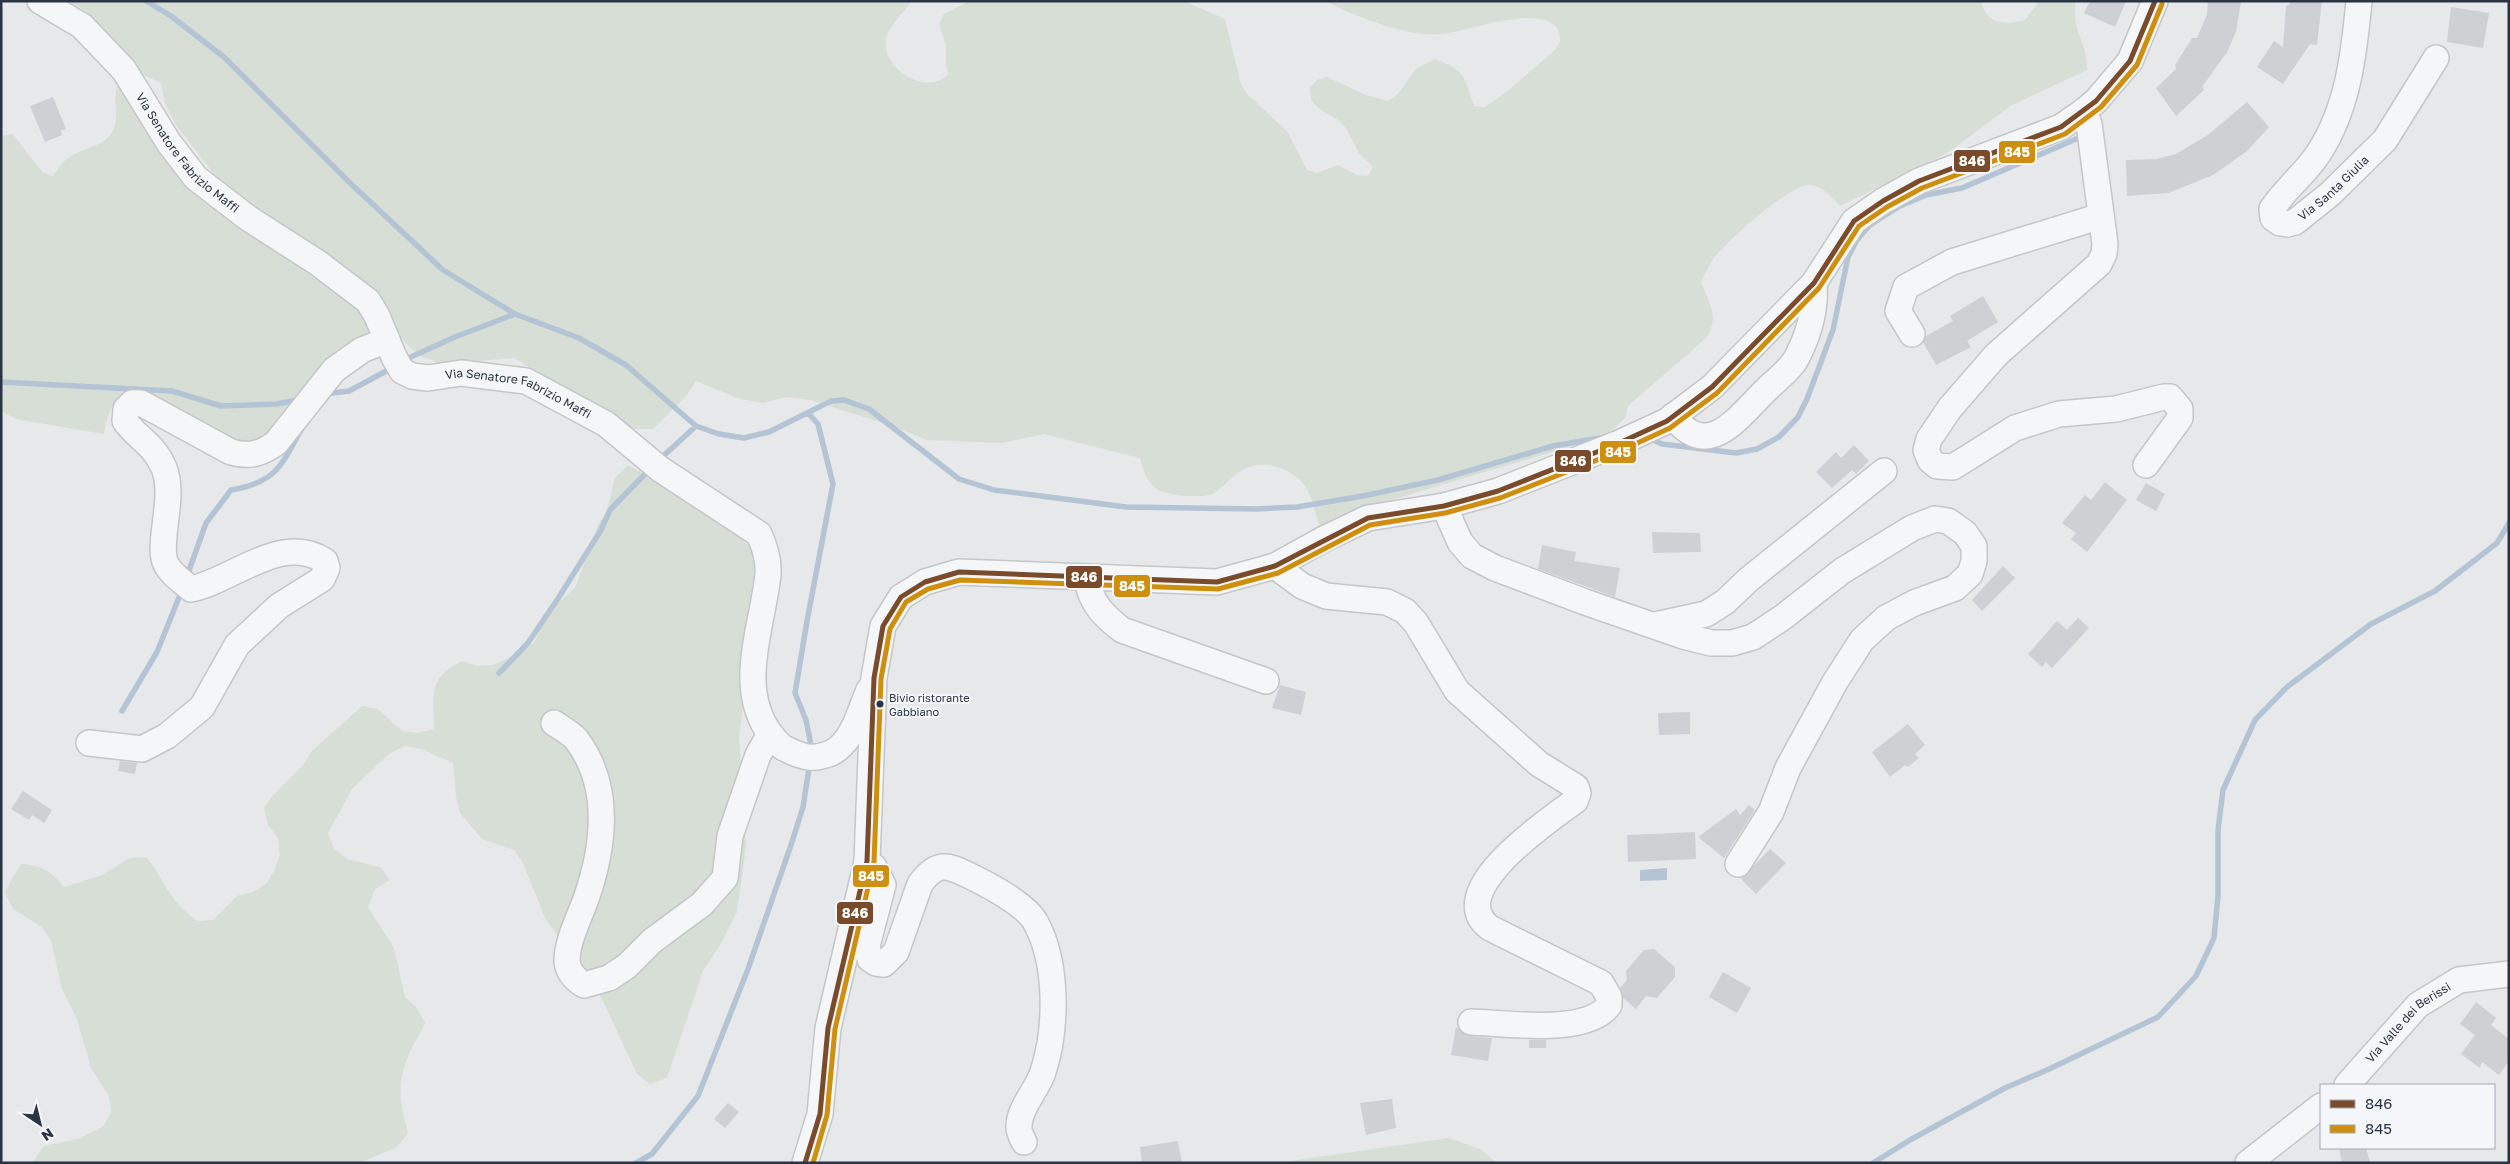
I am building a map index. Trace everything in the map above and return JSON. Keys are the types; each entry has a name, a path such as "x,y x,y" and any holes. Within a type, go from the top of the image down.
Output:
{"street":[{"name":"Via Senatore Fabrizio Maffi","path":"40,1 82,26 124,70 169,143 196,178 248,218 318,263 368,302 377,316 394,358 402,370 412,376 428,378 461,373 526,381 606,424 660,469 759,534 767,551 768,573 754,651 755,700 765,728 780,747 798,755 817,758 837,750 848,738 874,678"},
{"path":"804,1163 820,1114 828,1028 867,860 874,678 883,626 901,598 925,582 960,572 1217,582 1274,566 1368,518 1444,506 1498,492 1617,444 1673,416 1712,387 1814,284 1854,221 1883,201 1919,181 2061,127 2084,111 2096,101 2130,61 2156,1"},
{"name":"Via Santa Giulia","path":"2359,1 2346,89 2336,123 2317,156 2279,198 2272,209 2273,218 2280,223 2287,224 2304,215 2330,194 2385,140 2436,58"},
{"path":"2084,111 2089,124 2105,244 2104,254 2099,264 1996,355 1950,408 1929,439 1926,450 1930,460 1937,466 1953,467 2015,428 2059,414 2116,409 2170,397 2180,409 2180,418 2146,465"},
{"path":"1912,334 1898,311 1906,287 1952,262 2101,216"},
{"path":"1673,416 1683,429 1698,436 1724,431 1796,359 1810,326 1815,296 1814,284"},
{"path":"89,744 142,749 167,736 202,707 237,645 279,606 304,588 322,579 327,568 325,561 316,555 300,552 284,554 257,560 213,583 191,589 167,566 163,555 169,510 164,469 149,444 132,430 125,421 126,409 132,403 141,403 231,452 247,456 266,451 276,443 334,370 362,350 387,340"},
{"path":"1655,625 1706,614 1724,602 1748,580 1884,471"},
{"path":"1444,506 1460,542 1472,556 1495,568 1585,602 1683,636 1711,643 1732,643 1752,637 1782,618 1842,571 1912,528 1935,520 1948,521 1965,533 1974,546 1974,561 1970,574 1955,588 1914,603 1886,618 1862,640 1835,682 1792,760 1771,812 1738,864"},
{"path":"1274,566 1291,580 1326,596 1386,602 1405,611 1416,623 1457,691 1539,764 1576,787 1578,794 1575,801 1532,831 1499,864 1482,885 1478,901 1479,916 1490,928 1601,984 1609,997 1609,1005 1597,1017 1572,1024 1471,1022"},
{"path":"1087,578 1094,603 1103,615 1122,630 1266,681"},
{"path":"554,723 575,738 592,766 599,793 602,830 597,867 571,942 567,962 571,972 584,985 609,978 627,966 652,941 702,904 725,878 730,836 758,755 770,734"},
{"path":"867,860 878,872 883,885 867,951 870,959 876,963 884,964 896,952 920,884 927,875 937,868 953,868 979,880 1022,908 1036,922 1053,986 1052,1023 1043,1073 1020,1121 1019,1128 1024,1142"},
{"name":"Via Valle dei Berissi","path":"2348,1084 2418,1005 2459,980 2509,974"},
{"path":"2248,1163 2320,1107"}],"shaded area":[{"path":"68,1 912,1 888,33 886,44 888,56 894,66 904,74 915,80 927,82 938,81 949,74 946,67 946,45 939,24 944,14 969,1 1184,1 1225,19 1241,84 1247,94 1287,131 1307,170 1317,173 1338,165 1357,175 1368,176 1373,167 1359,153 1346,128 1338,120 1318,108 1311,100 1310,88 1317,80 1327,77 1366,95 1388,101 1397,95 1416,69 1435,59 1458,71 1465,81 1474,106 1485,107 1504,94 1554,51 1560,42 1559,31 1551,22 1522,18 1442,34 1408,32 1370,20 1326,1 1981,1 1984,9 1992,19 2011,23 2025,20 2039,1 2076,1 2075,19 2085,52 2087,70 2012,105 1946,154 1840,206 1823,190 1810,185 1789,193 1774,203 1721,250 1707,270 1701,282 1710,303 1713,317 1706,338 1628,406 1625,418 1606,436 1391,500 1321,529 1307,489 1294,475 1286,470 1268,465 1249,467 1241,471 1218,491 1209,495 1175,495 1160,491 1152,485 1145,474 1140,458 1044,434 1002,443 927,440 892,426 811,400 786,397 763,403 740,399 696,381 687,395 653,429 629,429 587,399 567,390 514,358 442,364 420,356 402,340 393,320 365,283 266,218 217,178 176,125 165,104 161,83 139,73 127,56 87,12"},
{"path":"117,86 127,94 186,186 358,309 372,329 367,341 309,379 306,392 294,413 278,429 247,450 143,392 126,389 111,409 104,434 16,419 1,411 1,136 13,134 42,172 53,176 68,158 108,138 116,121 115,97"},
{"path":"628,465 722,521 750,547 759,579 739,737 746,846 737,912 722,942 703,971 667,1078 650,1084 637,1074 602,999 545,918 523,863 514,850 482,839 460,813 456,797 453,763 422,749 405,746 390,753 352,789 328,833 334,849 347,859 380,867 390,880 375,889 368,907 394,948 405,997 417,1008 425,1023 411,1050 402,1075 401,1103 408,1133 397,1147 359,1163 32,1163 44,1146 78,1139 103,1127 111,1112 109,1096 91,1068 77,1019 62,989 51,941 42,927 13,909 5,893 12,878 22,864 46,870 64,887 102,875 130,858 146,857 174,900 183,910 197,921 213,920 237,896 253,892 266,884 274,871 280,855 278,838 268,825 264,808 274,794 303,765 312,751 362,706 378,709 402,731 418,733 434,729 435,688 443,674 462,661 477,666 493,665 523,652 535,641 549,611 575,588 598,525 607,511 615,478"},
{"path":"1449,1138 1480,1149 1497,1163 1277,1163"}],"water":[{"path":"1667,868 1667,880 1640,881 1640,870"}],"building":[{"path":"2090,1 2126,1 2115,27 2084,13"},
{"path":"2208,1 2241,1 2236,32 2227,52 2202,87 2204,90 2176,116 2156,88 2176,69 2175,65 2192,38 2197,38 2207,14"},
{"path":"2290,1 2322,1 2317,45 2310,44 2283,84 2257,67 2274,41 2283,47 2286,6 2290,4"},
{"path":"2451,7 2489,13 2483,48 2447,42"},
{"path":"53,97 66,129 61,130 62,135 45,142 30,106"},
{"path":"2247,102 2269,127 2247,151 2213,175 2168,193 2127,196 2126,160 2157,159 2176,154 2208,135"},
{"path":"1983,296 1998,322 1967,341 1971,347 1936,365 1923,342 1926,336 1953,321 1950,316"},
{"path":"1854,445 1869,461 1856,474 1852,470 1832,488 1816,472 1836,452 1841,458"},
{"path":"2105,482 2127,500 2087,552 2071,539 2076,533 2062,523 2085,495 2091,500"},
{"path":"2146,483 2165,494 2156,511 2136,500"},
{"path":"1652,532 1700,533 1701,552 1653,553"},
{"path":"1542,545 1576,552 1574,561 1620,568 1615,597 1538,569"},
{"path":"2003,566 2015,578 1982,611 1972,600"},
{"path":"2078,618 2089,628 2052,668 2046,662 2042,667 2028,654 2057,621 2067,630"},
{"path":"1280,685 1306,692 1301,715 1272,708"},
{"path":"1690,712 1690,734 1659,735 1658,713"},
{"path":"1908,724 1925,745 1915,754 1919,758 1908,767 1905,765 1890,777 1872,752"},
{"path":"120,761 137,763 135,774 118,771"},
{"path":"23,791 52,810 44,823 32,815 29,820 11,809"},
{"path":"1749,805 1755,810 1724,858 1698,837 1736,809 1740,815"},
{"path":"1695,832 1696,859 1628,862 1627,835"},
{"path":"1770,849 1786,863 1756,894 1741,879"},
{"path":"1654,949 1675,967 1675,977 1657,998 1646,996 1636,1009 1623,998 1620,988 1627,980 1626,971 1644,950"},
{"path":"1723,972 1751,988 1737,1013 1709,997"},
{"path":"2476,1002 2496,1018 2491,1025 2509,1039 2509,1061 2499,1075 2482,1062 2480,1068 2461,1054 2475,1035 2460,1024"},
{"path":"1456,1027 1470,1036 1492,1038 1488,1061 1451,1055"},
{"path":"1529,1040 1546,1040 1546,1048 1529,1048"},
{"path":"1392,1099 1396,1128 1366,1135 1360,1103"},
{"path":"728,1103 739,1112 725,1128 714,1119"},
{"path":"1178,1141 1182,1163 1142,1163 1140,1147"},
{"path":"2339,1149 2366,1149 2370,1163 2342,1163"}],"waterway":[{"path":"146,1 171,16 225,58 349,182 443,270 515,314 579,338 626,365 696,426 719,434 744,438 769,432 831,401 844,400 869,409 959,479 994,490 1126,507 1257,509 1297,507 1363,496 1438,480 1553,446 1606,437"},
{"path":"1649,438 1662,444 1736,453 1757,449 1779,437 1798,417 1807,399 1833,330 1848,257 1857,240 1870,225 1898,207 1926,195 1962,188 2083,136"},
{"path":"402,361 455,337 515,314"},
{"path":"325,394 349,391 392,368"},
{"path":"1,382 172,391 221,406 276,404 299,400"},
{"path":"809,414 818,424 833,484 795,693 806,720 812,750"},
{"path":"659,460 696,426"},
{"path":"187,576 206,523 231,490 246,487 268,477 289,453 302,428"},
{"path":"499,673 528,643 601,530 610,510 651,468"},
{"path":"1873,1163 1910,1140 2005,1088 2158,1017 2196,976 2214,938 2218,896 2218,830 2223,790 2255,720 2287,687 2371,624 2435,591 2497,543 2509,523"},
{"path":"122,711 157,652 182,590"},
{"path":"636,1163 652,1154 698,1096 748,969 791,845 803,807 810,762"}],"transit line":[{"name":"846","path":"805,1163 820,1114 828,1028 867,861 874,678 883,626 901,597 925,582 959,572 1217,582 1275,566 1368,518 1444,506 1498,491 1617,444 1667,421 1712,387 1814,283 1854,221 1883,201 1919,181 2061,127 2096,101 2130,61 2155,1"},
{"name":"845","path":"813,1163 827,1115 835,1029 874,862 881,679 890,629 906,602 928,589 960,580 1218,589 1278,573 1370,525 1445,513 1500,498 1620,451 1670,428 1717,393 1819,288 1859,226 1887,207 1922,188 2065,134 2101,107 2137,65 2162,4"}],"place":[{"name":"Bivio ristorante Gabbiano","path":"880,704"}]}
